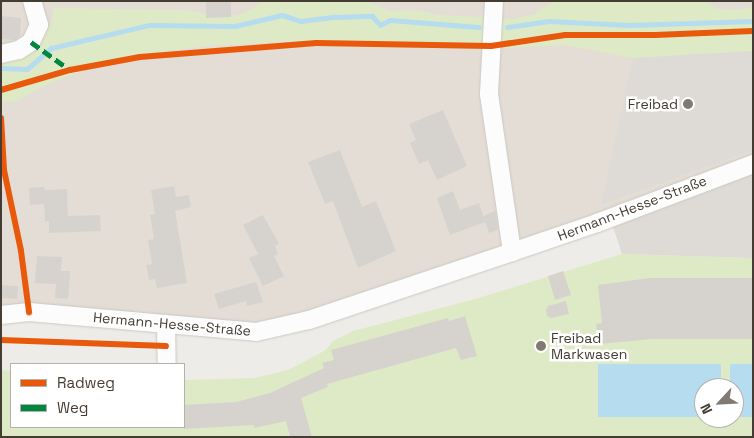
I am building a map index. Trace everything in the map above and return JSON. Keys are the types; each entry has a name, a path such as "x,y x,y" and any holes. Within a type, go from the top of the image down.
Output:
{"street":[{"path":"1,54 19,50 31,42 39,25 32,1"},
{"path":"494,1 489,94 512,252"},
{"name":"Hermann-Hesse-Straße","path":"1,315 29,312 256,332 309,320 512,252 597,223 753,164"},
{"path":"166,325 167,363"}],"shaded area":[{"path":"1,1 753,1 753,164 256,332 1,315"},
{"name":"Freibad","path":"753,51 753,150 601,205 633,58"},
{"path":"753,170 753,258 622,254 613,227"}],"green space":[{"path":"262,1 366,1 391,11 416,10 439,15 513,19 535,14 554,1 705,1 717,9 737,10 753,7 753,51 633,58 565,45 505,48 489,44 319,40 208,46 141,54 70,75 41,87 17,101 1,102 1,59 39,43 50,27 54,8 186,10 220,17 239,15 253,9"},
{"name":"Freibad Markwasen","path":"622,254 753,258 753,437 1,437 1,370 10,371 10,428 185,428 185,380 254,378 288,370 326,350 333,341 353,331 475,299"}],"water":[{"path":"598,364 721,364 721,378 694,378 694,417 598,417"},
{"path":"730,364 753,364 753,417 744,417 744,378 730,378"}],"building":[{"path":"206,1 231,1 231,17 206,18"},
{"path":"1,16 21,18 20,36 15,40 1,39"},
{"path":"443,110 467,166 437,180 428,160 419,164 410,143 416,140 409,124"},
{"path":"340,150 362,207 376,201 396,251 358,268 333,201 325,204 308,162"},
{"path":"174,186 176,197 189,195 191,207 175,211 187,283 157,288 155,279 149,280 146,265 152,264 148,240 154,239 150,215 155,214 151,190"},
{"path":"44,187 45,190 67,189 68,216 100,215 101,231 49,233 49,221 45,221 44,204 30,205 29,188"},
{"path":"453,191 460,210 479,203 485,222 450,235 437,198"},
{"path":"495,211 498,230 489,233 483,216"},
{"path":"263,215 279,244 275,246 278,254 274,256 284,276 263,286 249,258 258,254 243,225"},
{"path":"37,256 62,257 61,271 70,271 68,299 55,298 56,284 35,283"},
{"path":"563,271 571,295 555,300 548,276"},
{"path":"650,278 753,278 753,339 652,339 599,344 596,324 602,323 598,285"},
{"path":"256,282 263,302 247,306 246,301 219,309 214,294"},
{"path":"1,285 18,286 17,299 1,298"},
{"path":"566,301 569,314 551,318 547,316 546,310 548,306"},
{"path":"465,316 477,356 461,360 456,348 327,384 328,387 301,398 312,437 290,437 286,421 254,428 254,425 184,429 185,405 236,402 270,393 324,368 322,363 334,360 331,350 448,318 449,321"}],"waterway":[{"path":"1,68 27,69 51,48 149,25 235,26 282,15 300,21 335,17 372,16 380,25 390,20 479,27"},
{"path":"507,27 549,21 629,25 753,21"}],"marked path":[{"path":"31,42 70,70"}],"cycle path":[{"path":"1,90 70,70 140,57 316,43 491,46 565,35 655,35 753,31"},
{"path":"1,118 4,170 21,251 29,312"},
{"path":"1,340 166,346"}],"place":[{"name":"Freibad","path":"688,104"},
{"name":"Freibad Markwasen","path":"541,346"}]}
